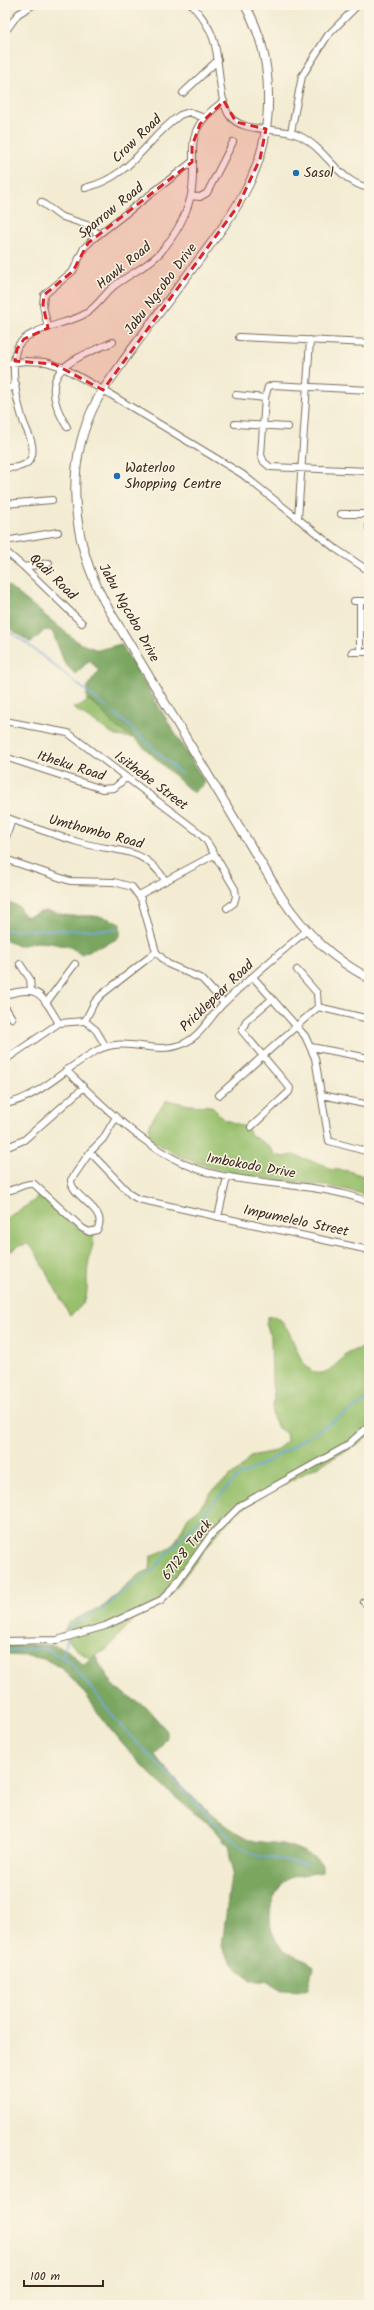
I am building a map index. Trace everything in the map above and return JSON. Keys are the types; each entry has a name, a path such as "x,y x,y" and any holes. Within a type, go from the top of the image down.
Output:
{"main road":[{"name":"Jabu Ngcobo Drive","path":"245,5 259,32 267,67 269,99 266,129 258,164 238,206 103,390 96,402 83,436 76,472 76,517 88,568 105,603 282,898 306,932 327,951 369,978"}],"street":[{"path":"8,28 18,14 33,5"},
{"path":"192,5 211,32 218,60 224,101 230,115 236,122 266,129 291,132 312,144 352,182 369,188"},
{"path":"291,132 302,76 328,35 358,5"},
{"path":"183,93 218,60"},
{"name":"Hawk Road","path":"5,468 24,465 30,460 33,451 21,412 16,384 15,361 20,344 31,335 88,312 112,288 155,257 175,234 191,196 194,139 204,118 224,101"},
{"name":"Crow Road","path":"85,188 100,184 117,175 180,115 189,112 204,118"},
{"path":"191,196 200,197 207,193 233,142"},
{"name":"Sparrow Road","path":"48,328 43,305 44,295 73,271 84,248 98,234 192,162"},
{"path":"41,202 60,216 90,226 98,234"},
{"path":"239,337 369,343"},
{"path":"298,519 310,340"},
{"path":"67,427 58,406 54,390 56,380 62,367 72,360 113,342"},
{"path":"5,364 15,361 46,362 62,367 103,390 230,466 358,565 369,571"},
{"path":"5,391 16,384"},
{"path":"369,390 270,386 266,389 264,398 261,455 264,462 270,467 369,471"},
{"path":"236,395 264,398"},
{"path":"235,424 288,426"},
{"path":"5,504 52,500"},
{"path":"342,514 369,515 369,528"},
{"path":"5,541 58,532"},
{"name":"Qadi Road","path":"5,551 24,567 82,623"},
{"path":"24,567 49,563"},
{"path":"360,652 357,601 369,601"},
{"path":"352,652 369,652"},
{"name":"Isithebe Street","path":"5,721 68,733 197,831 206,840 236,891 234,903 227,908"},
{"name":"Itheku Road","path":"5,757 102,789 114,788 126,778"},
{"name":"Umthombo Road","path":"5,817 79,843 132,852 158,868 165,880"},
{"path":"5,840 12,820"},
{"path":"139,895 214,855"},
{"path":"5,859 70,881 123,883 132,887 139,895 156,952 168,964 202,979 224,1003"},
{"name":"Pricklepear Road","path":"5,1104 15,1103 30,1095 66,1070 106,1046 135,1044 167,1049 182,1045 195,1036 224,1003 306,932"},
{"path":"84,1021 94,1003 101,995 156,952"},
{"path":"20,964 30,979 31,990"},
{"path":"46,1003 75,964"},
{"path":"297,970 317,993 318,1007"},
{"path":"253,977 296,1026 311,1047 318,1068 329,1141 369,1152"},
{"path":"5,995 23,990 31,990 38,993 59,1023"},
{"path":"251,1127 289,1092 290,1088 243,1033 242,1029 246,1022 272,999"},
{"path":"5,1007 12,1018"},
{"path":"318,1007 369,1019"},
{"path":"219,1095 318,1007"},
{"path":"5,1060 59,1023 84,1021 96,1030 106,1046"},
{"path":"311,1047 369,1058"},
{"name":"Imbokodo Drive","path":"66,1070 83,1088 116,1117 151,1144 176,1160 197,1169 227,1177 318,1190 369,1202"},
{"path":"5,1148 24,1140 83,1088"},
{"path":"322,1095 369,1105"},
{"path":"5,1191 15,1190 30,1183 34,1184 82,1228 89,1232 94,1231 99,1225 97,1214 71,1183 72,1178 90,1152 103,1139 116,1117"},
{"name":"Impumelelo Street","path":"90,1152 135,1198 369,1250"},
{"path":"218,1216 227,1177"},
{"name":"67128 Track","path":"5,1641 57,1640 105,1626 161,1600 174,1586 211,1535 241,1505 345,1447 369,1426"},
{"path":"364,1602 369,1607"}],"highlighted area":[{"path":"224,101 236,122 266,129 260,159 238,206 103,390 54,364 15,361 17,349 24,339 48,328 43,305 44,295 73,271 88,243 192,162 192,146 200,124"}],"green space":[{"path":"5,583 79,643 98,650 121,644 205,783 193,793 134,738 115,726 98,707 87,699 87,687 99,671 90,660 75,674 65,664 52,631 45,630 31,643 5,625"},
{"path":"87,699 98,707 115,726 134,738 116,736 73,708 86,703"},
{"path":"11,903 19,907 24,916 30,916 47,911 69,916 102,917 120,924 120,936 117,939 82,954 70,947 50,943 37,942 18,946 5,940 5,906"},
{"path":"167,1100 189,1105 211,1106 224,1119 247,1128 251,1135 269,1146 275,1155 284,1157 292,1155 325,1165 328,1169 349,1171 369,1178 369,1197 353,1191 260,1178 222,1170 184,1158 149,1138 149,1127 151,1122"},
{"path":"40,1192 83,1232 94,1235 87,1275 85,1299 77,1310 70,1316 35,1251 28,1244 18,1246 12,1251 5,1248 5,1219 34,1201"},
{"path":"274,1316 286,1327 297,1351 306,1365 312,1371 317,1373 322,1373 332,1368 351,1352 369,1346 369,1436 348,1450 253,1501 237,1512 222,1528 172,1592 134,1619 106,1650 90,1658 79,1652 63,1634 69,1622 104,1606 137,1576 150,1569 151,1556 168,1549 176,1541 188,1517 199,1509 212,1491 241,1468 250,1456 275,1451 287,1441 286,1433 278,1428 272,1415 274,1396 272,1382 271,1337 266,1324 268,1317"},
{"path":"5,1645 53,1645 67,1650 84,1665 90,1658 97,1656 99,1663 116,1689 146,1707 167,1731 167,1737 155,1755 174,1778 198,1802 225,1825 251,1840 281,1844 291,1847 308,1854 322,1863 322,1872 296,1876 284,1882 273,1899 271,1910 270,1920 272,1931 276,1940 286,1951 305,1960 313,1967 308,1989 305,1991 282,1990 267,1981 250,1981 226,1956 222,1946 230,1883 233,1873 229,1858 230,1846 212,1826 169,1792 144,1768 110,1729 78,1684 70,1676 48,1660 29,1656 5,1655"}],"waterway":[{"path":"5,629 26,643 125,722 181,774"},
{"path":"5,930 116,930"},
{"path":"67,1634 69,1627 103,1609 125,1590 151,1572 236,1478 272,1459 369,1399"},
{"path":"63,1657 66,1640"},
{"path":"5,1651 45,1648 69,1661 121,1726 232,1840 254,1855 307,1864"}],"place":[{"name":"Sasol","path":"296,173"},
{"name":"Waterloo Shopping Centre","path":"117,476"}]}
